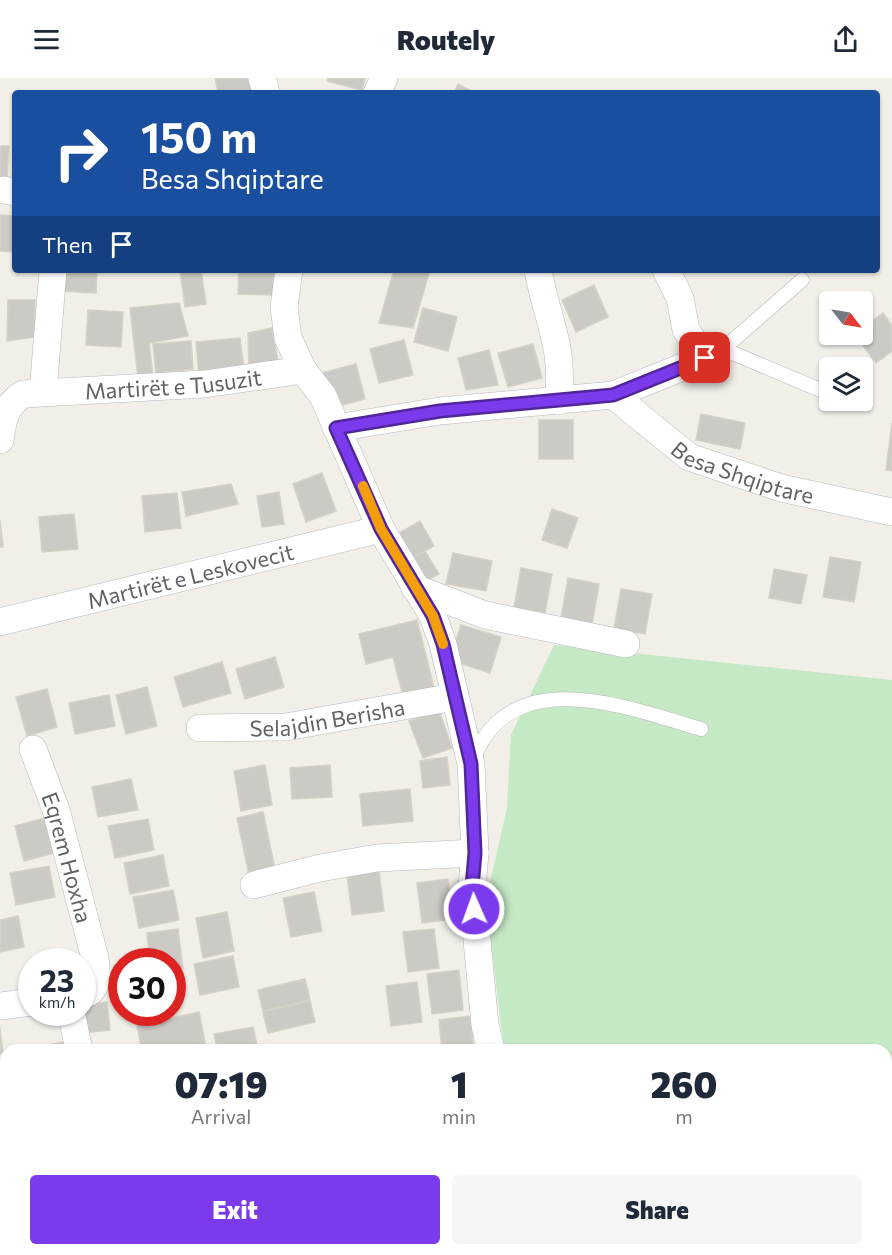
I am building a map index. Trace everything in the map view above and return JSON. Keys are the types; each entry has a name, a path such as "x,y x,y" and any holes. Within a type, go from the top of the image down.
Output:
{"street":[{"path":"43,392 53,273"},
{"path":"289,273 284,307 288,338 303,370 323,396 381,529 433,616 443,644 471,764 475,853 472,887 485,1025 490,1044"},
{"path":"539,273 559,347 561,378 558,401"},
{"path":"336,428 440,411 613,395 714,353 686,330 680,298 668,273"},
{"name":"Martirët e Tusuzit","path":"0,440 3,419 10,403 23,394 205,384 303,370"},
{"name":"Besa Shqiptare","path":"613,395 689,457 782,488 892,512"},
{"name":"Martirët e Leskovecit","path":"0,622 381,529"},
{"path":"415,588 485,615 626,644"},
{"name":"Selajdin Berisha","path":"200,728 286,727 454,697"},
{"name":"Eqrem Hoxha","path":"33,749 56,810 92,948"},
{"path":"254,885 320,868 378,858 475,853"},
{"name":"Eqrem Hoxha","path":"96,964 98,977 96,982"},
{"path":"0,1006 18,1004"},
{"path":"74,1026 78,1044"}],"lane":[{"path":"714,353 802,280"},
{"path":"714,353 819,390"},
{"path":"471,764 480,743 494,725 519,708 539,702 567,699 610,702 701,729"}],"green space":[{"path":"554,645 892,680 892,1044 503,1044 486,900 507,808 511,735"}],"building":[{"path":"215,78 248,78 251,90 217,90"},
{"path":"328,78 365,78 362,90 327,81"},
{"path":"458,84 469,90 455,90"},
{"path":"0,146 9,146 7,181 0,181"},
{"path":"0,215 12,216 12,252 0,251"},
{"path":"62,273 97,273 96,293 60,291"},
{"path":"180,273 201,273 206,304 185,307"},
{"path":"239,273 274,273 274,295 238,294"},
{"path":"393,273 429,273 413,328 379,323"},
{"path":"594,285 608,317 576,332 562,300"},
{"path":"8,300 35,300 34,337 7,341"},
{"path":"179,303 188,336 149,343 153,376 138,378 130,308"},
{"path":"423,308 457,317 448,351 414,342"},
{"path":"88,310 123,312 121,347 86,345"},
{"path":"883,313 892,325 892,351 876,363 862,345 873,345 873,321"},
{"path":"272,328 278,361 249,369 248,333"},
{"path":"240,338 244,370 199,376 196,342"},
{"path":"404,340 413,375 379,383 370,349"},
{"path":"191,341 193,369 156,373 153,344"},
{"path":"533,344 542,378 508,387 498,353"},
{"path":"489,350 498,385 466,390 458,358"},
{"path":"356,364 365,399 331,408 322,373"},
{"path":"701,414 745,423 740,449 696,440"},
{"path":"539,420 573,420 573,459 539,459"},
{"path":"892,423 892,471 886,470"},
{"path":"322,473 336,511 306,522 293,484"},
{"path":"231,484 238,504 186,516 182,492"},
{"path":"279,492 284,524 262,527 257,496"},
{"path":"177,493 181,528 145,532 142,496"},
{"path":"552,509 578,518 567,548 542,540"},
{"path":"74,514 78,549 42,552 39,517"},
{"path":"0,520 3,547 0,547"},
{"path":"420,521 434,546 411,559 396,535"},
{"path":"425,551 439,574 424,582 411,559"},
{"path":"453,553 492,561 486,591 446,584"},
{"path":"830,557 861,562 854,602 823,597"},
{"path":"521,568 552,574 545,613 514,608"},
{"path":"774,569 807,575 801,604 769,598"},
{"path":"568,578 599,584 592,624 561,618"},
{"path":"621,589 652,594 645,634 614,629"},
{"path":"417,620 435,692 404,700 393,657 366,664 359,634"},
{"path":"461,625 501,637 490,673 450,660"},
{"path":"275,657 284,687 245,699 236,669"},
{"path":"222,662 231,693 183,707 174,677"},
{"path":"147,687 157,726 126,734 116,695"},
{"path":"47,689 57,727 27,736 16,697"},
{"path":"109,695 115,726 75,734 69,703"},
{"path":"439,710 452,748 423,758 409,721"},
{"path":"447,757 450,785 423,788 420,761"},
{"path":"265,765 272,805 241,811 234,771"},
{"path":"330,765 332,797 292,799 290,768"},
{"path":"131,779 138,810 98,817 92,787"},
{"path":"410,789 413,821 363,826 360,794"},
{"path":"263,812 275,869 249,875 237,818"},
{"path":"49,817 58,852 24,861 15,826"},
{"path":"148,819 154,850 115,858 108,826"},
{"path":"163,855 169,886 130,894 124,863"},
{"path":"49,866 55,897 16,905 10,873"},
{"path":"379,871 384,911 352,915 347,875"},
{"path":"448,879 453,919 422,923 417,883"},
{"path":"173,890 179,920 139,928 133,897"},
{"path":"314,892 322,931 291,937 283,898"},
{"path":"227,912 234,951 203,958 196,918"},
{"path":"18,916 24,947 0,952 0,920"},
{"path":"178,929 180,948 149,948 147,933"},
{"path":"434,929 439,968 408,972 403,932"},
{"path":"233,956 239,987 200,995 194,964"},
{"path":"459,970 463,1010 432,1014 427,974"},
{"path":"305,979 310,1000 263,1011 258,990"},
{"path":"417,982 422,1022 391,1026 386,986"},
{"path":"310,1001 315,1022 268,1033 263,1012"},
{"path":"107,1002 110,1030 83,1033 83,1026 96,1026 96,1003"},
{"path":"199,1012 205,1044 141,1044 137,1026 186,1026 186,1015"},
{"path":"470,1016 473,1044 441,1044 439,1020"},
{"path":"253,1027 257,1044 216,1044 214,1034"}],"slow traffic":[{"path":"363,486 381,529 433,616 443,644"}],"route":[{"path":"474,909 472,887 475,853 471,764 443,644 433,616 381,529 336,428 384,422 440,411 613,395 705,358"}]}
